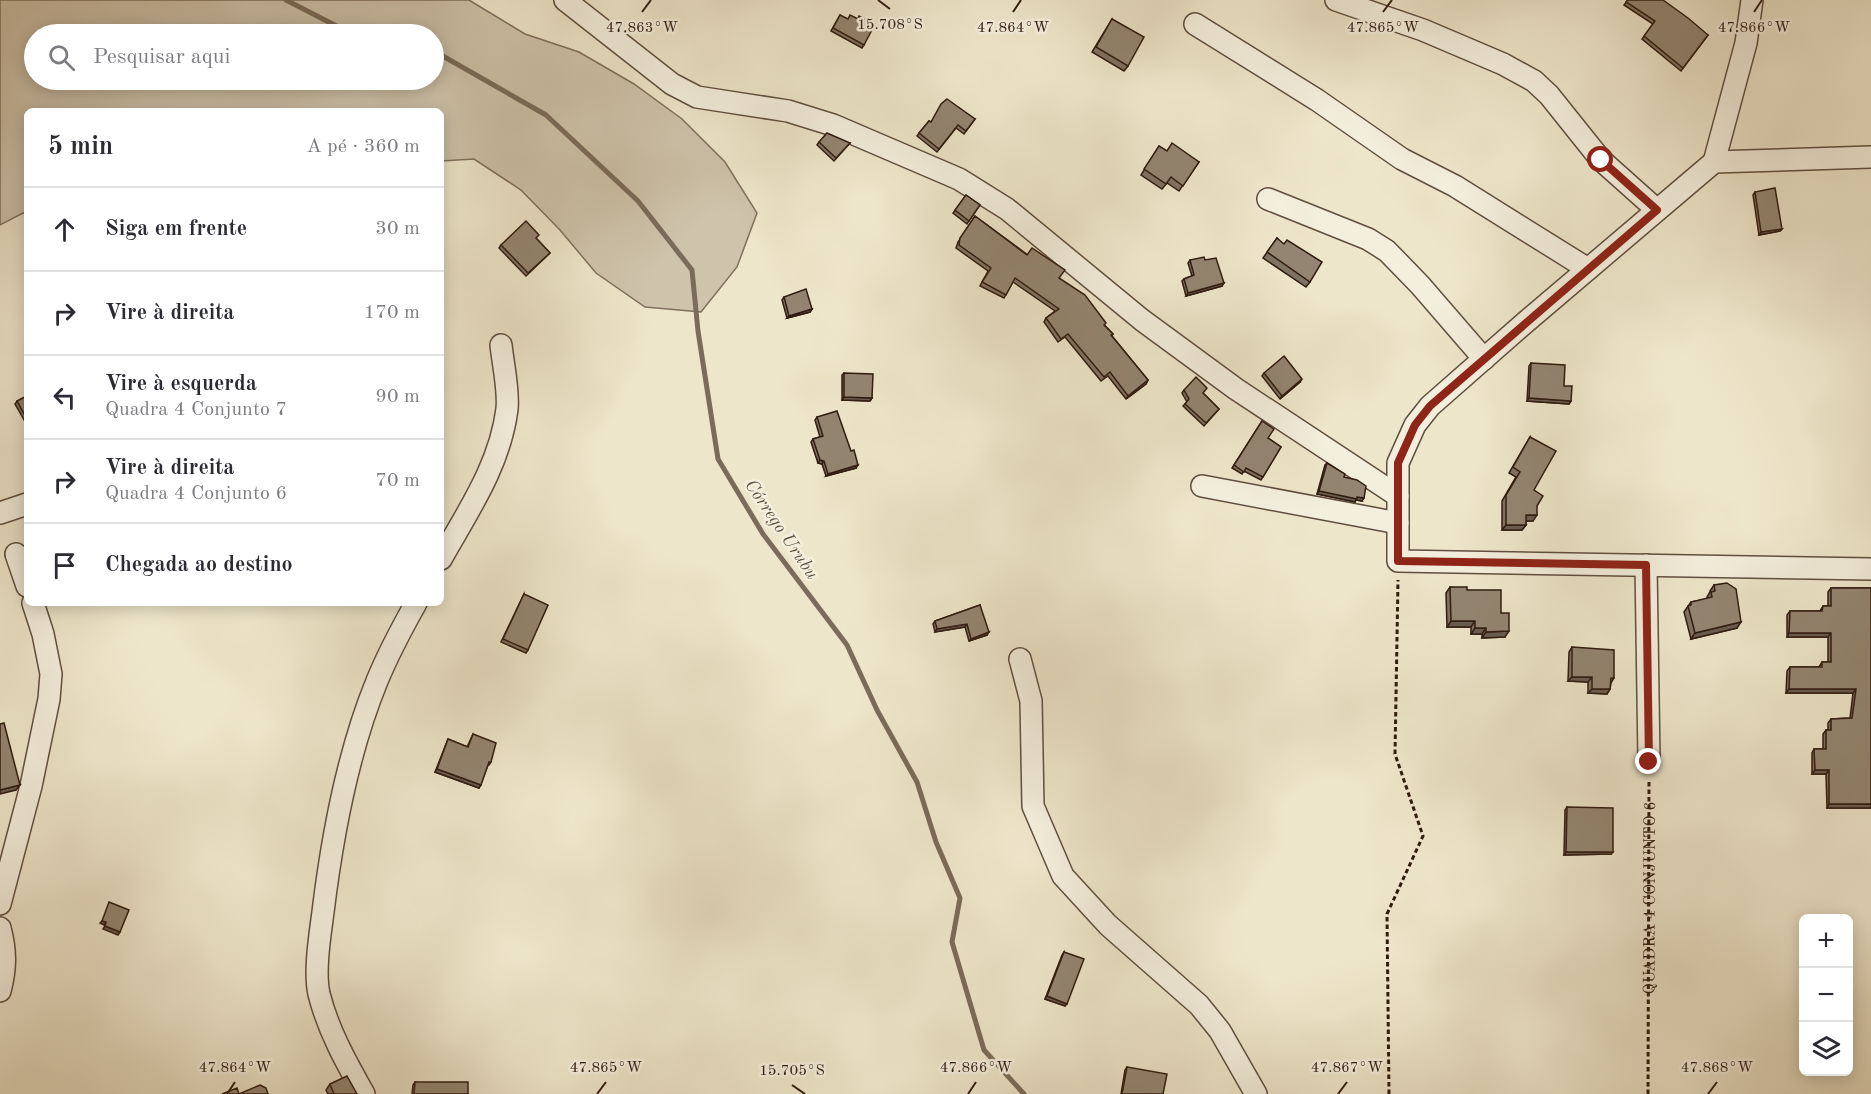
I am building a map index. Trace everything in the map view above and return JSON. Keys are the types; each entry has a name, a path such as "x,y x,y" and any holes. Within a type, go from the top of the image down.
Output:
{"street":[{"path":"566,0 672,84 696,97 788,111 833,125 959,179 1007,208 1142,320 1236,389 1398,496"},
{"path":"1336,0 1423,30 1503,64 1534,81 1549,95 1601,160 1657,210"},
{"path":"1752,0 1746,43 1714,162 1430,406 1415,425 1398,463 1398,561 1871,569"},
{"path":"1195,24 1317,100 1402,159 1455,186 1588,269"},
{"path":"1714,162 1871,157"},
{"path":"1268,200 1368,239 1387,251 1420,285 1484,359"},
{"path":"444,554 498,453 507,407 501,345"},
{"path":"1202,486 1398,524"},
{"path":"0,513 24,505"},
{"path":"16,554 24,577"},
{"path":"1646,565 1649,762"},
{"path":"0,903 32,786 49,699 51,674 43,634 34,606"},
{"path":"364,1094 330,1029 319,992 319,949 329,864 364,715 377,680 414,606"},
{"path":"1020,660 1031,701 1034,806 1049,847 1063,876 1108,925 1199,1005 1220,1032 1256,1094"},
{"path":"0,928 5,949 5,970 0,991"}],"path":[{"path":"1389,1094 1387,914 1423,836 1395,754 1398,561"},
{"name":"QUADRA 4 CONJUNTO 6","path":"1648,1094 1649,762"}],"shaded area":[{"path":"0,0 469,0 525,34 579,52 634,84 682,119 725,162 757,213 737,267 701,312 645,307 596,273 560,230 521,190 474,159 444,161 444,108 24,108 23,213 0,225"}],"building":[{"path":"1628,0 1663,0 1708,35 1683,68 1644,36 1655,21 1626,2"},
{"path":"840,15 848,19 850,15 858,19 859,16 875,24 864,45 833,28"},
{"path":"1112,19 1144,37 1128,66 1096,47"},
{"path":"947,99 975,119 966,131 958,125 939,149 919,133 929,121 931,122 941,104"},
{"path":"827,133 850,143 836,158 819,142"},
{"path":"1172,143 1199,162 1183,186 1171,177 1166,184 1144,169 1159,146 1167,151"},
{"path":"1775,188 1782,229 1761,232 1755,192"},
{"path":"966,195 980,205 969,221 955,210"},
{"path":"975,216 1027,255 1032,248 1065,270 1059,278 1085,295 1106,323 1104,325 1113,334 1111,335 1148,380 1128,396 1110,372 1104,377 1068,334 1061,339 1046,318 1059,309 1015,278 1006,295 982,282 991,268 959,245 960,238"},
{"path":"526,221 539,235 536,238 550,253 528,273 501,245"},
{"path":"1277,238 1284,244 1287,240 1322,262 1310,282 1267,252"},
{"path":"1204,257 1205,260 1216,258 1224,283 1188,293 1184,279 1194,275 1190,260"},
{"path":"806,289 812,309 789,316 784,297"},
{"path":"1284,356 1302,379 1282,396 1264,373"},
{"path":"1531,363 1565,365 1564,386 1572,386 1571,401 1529,398"},
{"path":"844,373 873,374 872,398 844,397"},
{"path":"1196,377 1207,388 1203,393 1219,409 1206,423 1185,404 1189,399 1184,390"},
{"path":"24,398 24,414 17,401"},
{"path":"837,411 858,465 828,474 824,461 820,460 813,439 823,436 817,417"},
{"path":"1262,421 1274,429 1268,438 1281,447 1263,477 1246,468 1244,472 1234,465"},
{"path":"1530,437 1556,451 1534,490 1543,496 1537,506 1537,515 1526,515 1526,525 1506,525 1506,495 1520,472 1513,467"},
{"path":"1327,463 1345,474 1344,477 1357,480 1366,486 1364,498 1357,497 1357,499 1319,491"},
{"path":"1727,583 1736,589 1741,622 1695,633 1688,606 1691,602 1712,597 1711,592 1715,591 1714,585"},
{"path":"1450,587 1467,587 1467,590 1501,590 1501,613 1509,613 1509,631 1486,632 1486,628 1475,628 1475,621 1451,621"},
{"path":"1831,588 1871,588 1871,804 1829,804 1829,770 1815,770 1814,749 1826,749 1826,730 1831,730 1831,719 1852,718 1856,689 1789,689 1790,667 1822,667 1822,662 1831,662 1831,633 1789,633 1790,611 1822,611 1823,606 1831,606"},
{"path":"524,594 548,605 528,650 503,639"},
{"path":"980,605 989,632 971,639 967,624 937,629 935,621"},
{"path":"1572,647 1614,650 1614,678 1611,678 1610,689 1592,689 1592,677 1572,677"},
{"path":"4,723 20,785 0,790 0,724"},
{"path":"473,734 496,743 481,785 437,769 448,739 468,747"},
{"path":"1567,807 1613,808 1613,852 1566,852"},
{"path":"109,902 129,910 120,932 105,926 106,922 102,921"},
{"path":"1064,952 1084,959 1067,1004 1047,996"},
{"path":"1127,1067 1167,1074 1163,1094 1122,1094"},
{"path":"347,1076 357,1094 334,1094 330,1084"},
{"path":"415,1082 468,1082 468,1094 414,1094"},
{"path":"260,1085 266,1088 268,1094 239,1094"},
{"path":"237,1088 239,1094 222,1094"}],"waterway":[{"name":"Córrego Urubu","path":"286,0 333,24"},
{"name":"Córrego Urubu","path":"444,57 546,115 638,201 692,270 698,331 718,459 763,534 847,645 877,710 917,782 936,842 960,898 952,942 984,1050 1024,1094"}],"route":[{"path":"1601,160 1657,210 1430,406 1415,425 1398,463 1398,561 1646,565 1649,762"}]}
